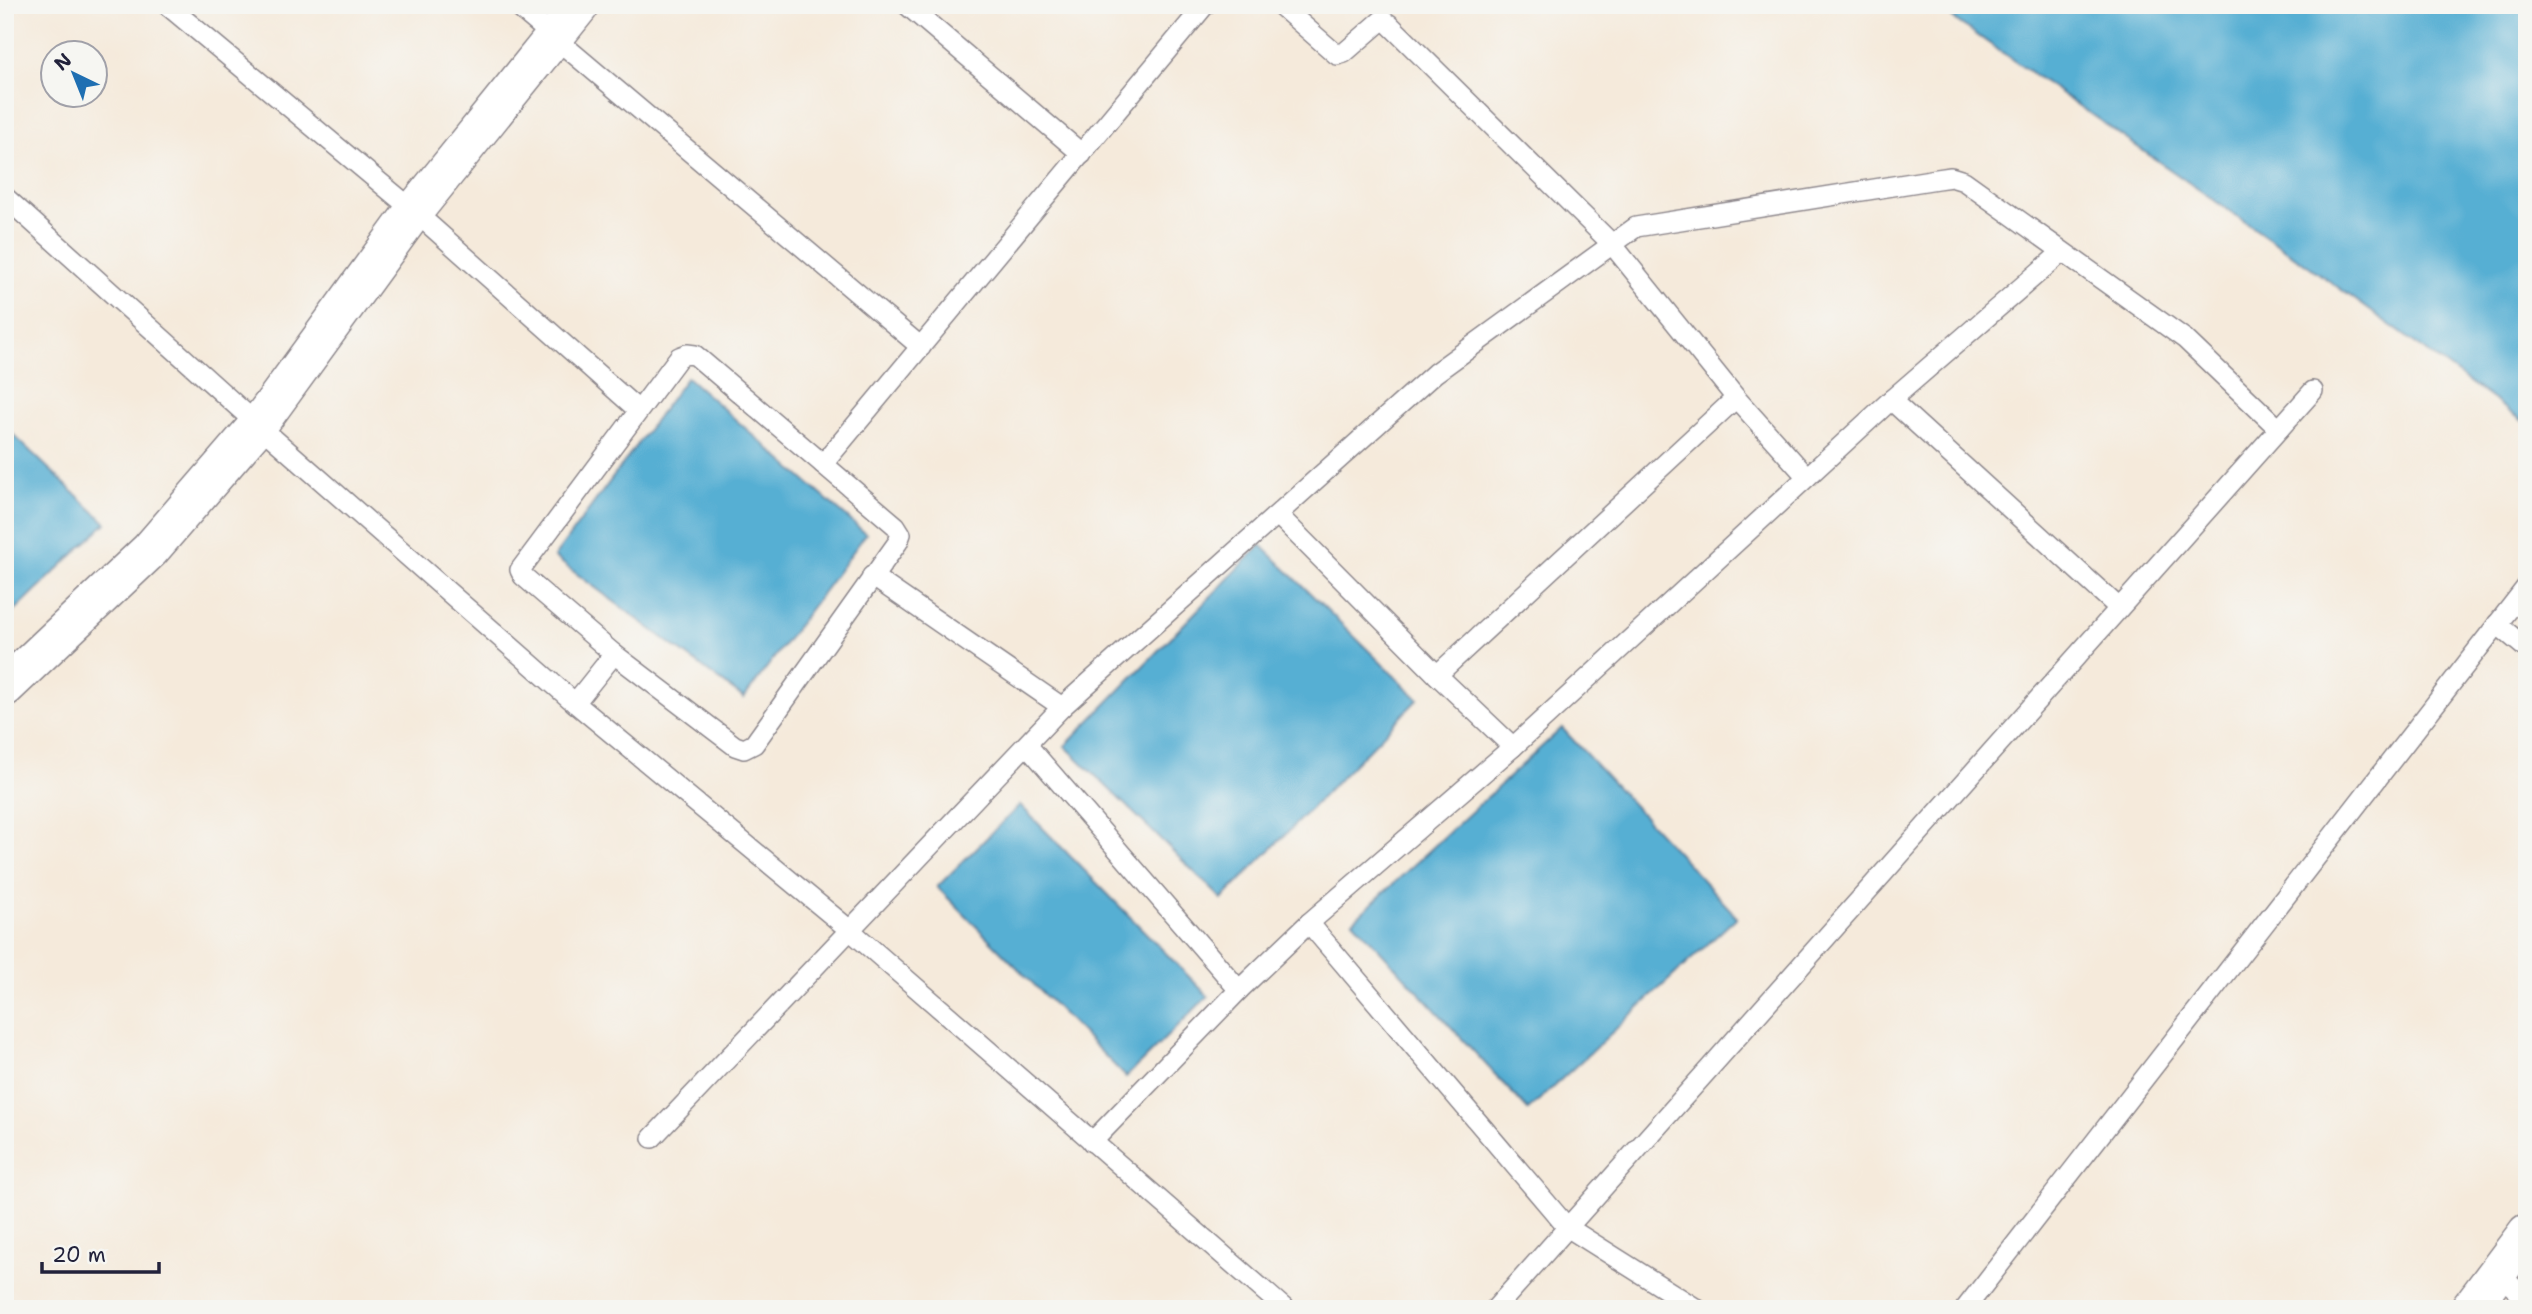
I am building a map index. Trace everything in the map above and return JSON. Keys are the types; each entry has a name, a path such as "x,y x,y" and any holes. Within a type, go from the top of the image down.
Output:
{"street":[{"path":"5,687 150,550 258,425 414,211 580,5"},
{"path":"2470,1309 2527,1233"}],"lane":[{"path":"167,5 414,211 638,410"},
{"path":"516,5 921,347"},
{"path":"907,5 1082,154"},
{"path":"823,464 1205,5"},
{"path":"1280,5 1337,55 1343,53 1375,24 1382,20 1389,24 1612,244 1736,398 1807,477"},
{"path":"652,1138 1062,707 1436,373 1636,227 1951,177 1964,181 2061,253 2185,339 2279,429"},
{"path":"5,197 258,425 575,703 851,931 1285,1309"},
{"path":"1091,1142 1239,990 1309,923 1513,747 1891,400 2061,253"},
{"path":"695,355 896,526 901,534 898,542 754,744 744,749 735,746 614,654 523,576 520,569 638,410 679,357 695,355"},
{"path":"1495,1309 2313,391"},
{"path":"1437,675 1736,398"},
{"path":"1891,400 2119,608"},
{"path":"1278,515 1437,675 1513,747"},
{"path":"872,576 1062,707"},
{"path":"1965,1309 2527,586"},
{"path":"2497,624 2527,649"},
{"path":"575,703 614,654"},
{"path":"1027,746 1239,990"},
{"path":"1309,923 1567,1227 1698,1309"},
{"path":"2496,1271 2527,1300"}],"water":[{"path":"1934,5 2527,5 2527,424 2310,267"},
{"path":"687,377 866,534 744,698 554,557"},
{"path":"5,427 106,523 5,620"},
{"path":"1261,545 1418,699 1222,899 1065,746"},
{"path":"1562,728 1737,917 1528,1110 1353,921"},
{"path":"1020,805 1208,996 1126,1077 937,887"}]}
